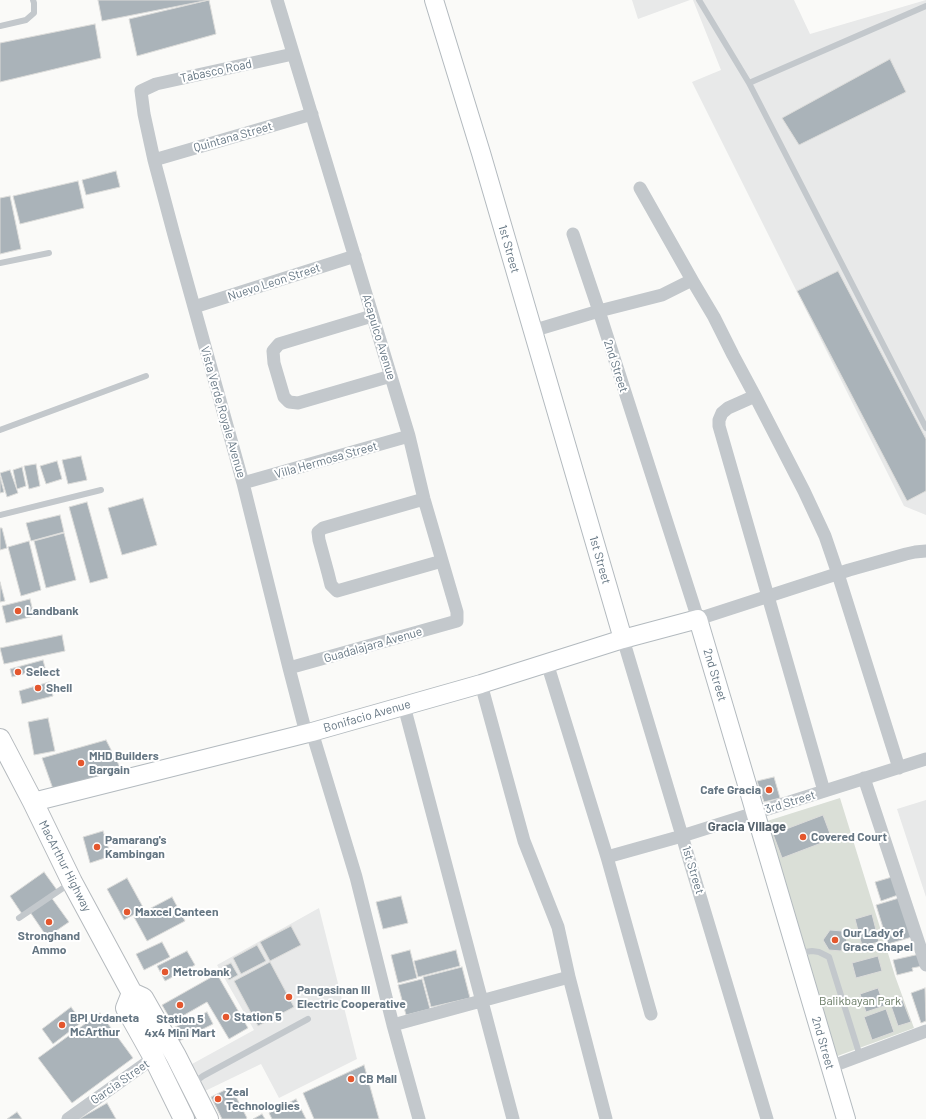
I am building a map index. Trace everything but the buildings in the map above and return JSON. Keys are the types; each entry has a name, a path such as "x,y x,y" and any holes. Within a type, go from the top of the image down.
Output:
{"main road":[{"name":"MacArthur Highway","path":"0,739 72,882 132,993 143,998 189,1081 208,1119"},
{"path":"132,993 126,1008 154,1058 184,1119"}],"street":[{"name":"Acapulco Avenue","path":"277,0 409,436 424,499 457,612 457,621"},
{"name":"1st Street","path":"434,0 767,1119"},
{"name":"Tabasco Road","path":"141,91 156,84 293,54"},
{"name":"Vista Verde Royale Avenue","path":"141,91 144,114 154,160 243,483 289,668 308,732 356,877 393,1025 419,1119"},
{"name":"Quintana Street","path":"154,160 312,114"},
{"path":"640,188 714,317 756,396 825,536 899,768"},
{"name":"2nd Street","path":"573,234 698,619 846,1119"},
{"name":"Nuevo Leon Street","path":"194,307 354,256"},
{"path":"532,332 599,311 662,295 692,280"},
{"path":"372,316 279,344 274,351 274,363 284,397 289,402 298,403 390,376"},
{"path":"756,396 728,408 722,413 719,420 719,426 824,791"},
{"name":"Villa Hermosa Street","path":"243,483 409,436"},
{"path":"424,499 323,528 318,532 331,585 337,592 442,561"},
{"path":"698,619 849,570 906,554 926,551"},
{"name":"Bonifacio Avenue","path":"33,802 170,768 404,706 481,684 623,639 698,619"},
{"name":"Guadalajara Avenue","path":"289,668 457,621"},
{"path":"547,663 607,857 651,1014"},
{"path":"481,684 524,841 558,927 606,1119"},
{"path":"404,706 513,1119"},
{"name":"3rd Street","path":"607,857 682,836 926,759"},
{"path":"864,778 926,965"},
{"path":"393,1025 481,1000 570,978"},
{"path":"830,1067 926,1031"},
{"name":"Garcia Street","path":"68,1119 170,1046"}],"lane":[{"path":"0,26 26,20 34,13 33,0"},
{"path":"699,0 749,83 926,428"},
{"path":"749,83 926,6"},
{"path":"0,262 49,253"},
{"path":"0,430 146,376"},
{"path":"0,516 101,490"},
{"path":"19,918 72,882"},
{"path":"797,954 812,951 819,952 829,957 860,1056"},
{"path":"189,1081 199,1079 308,1019"}],"shaded area":[{"path":"632,0 690,0 638,19"},
{"path":"693,0 794,0 810,34 926,0 926,515 904,506 692,82 721,70"},
{"path":"926,800 926,897 897,809"},
{"name":"Pangasinan III Electric Cooperative","path":"319,908 357,1059 279,1098 261,1064 205,1091 192,1064 254,1030 217,965"}],"green space":[{"name":"Balikbayan Park","path":"840,798 895,976 914,1028 832,1058 764,822"}],"place":[{"name":"Landbank","path":"18,611"},
{"name":"Select","path":"18,672"},
{"name":"Shell","path":"38,688"},
{"name":"MHD Builders Bargain","path":"81,763"},
{"name":"Cafe Gracia","path":"769,790"},
{"name":"Covered Court","path":"803,837"},
{"name":"Pamarang's Kambingan","path":"97,847"},
{"name":"Maxcel Canteen","path":"127,912"},
{"name":"Stronghand Ammo","path":"49,922"},
{"name":"Our Lady of Grace Chapel","path":"835,940"},
{"name":"Metrobank","path":"165,972"},
{"name":"Pangasinan III Electric Cooperative","path":"289,997"},
{"name":"Station 5 4x4 Mini Mart","path":"180,1005"},
{"name":"Station 5","path":"226,1017"},
{"name":"BPI Urdaneta McArthur","path":"62,1025"},
{"name":"CB Mall","path":"351,1079"},
{"name":"Zeal Technologiies","path":"218,1099"}],"district":[{"name":"Gracia Village","path":"747,827"}]}
